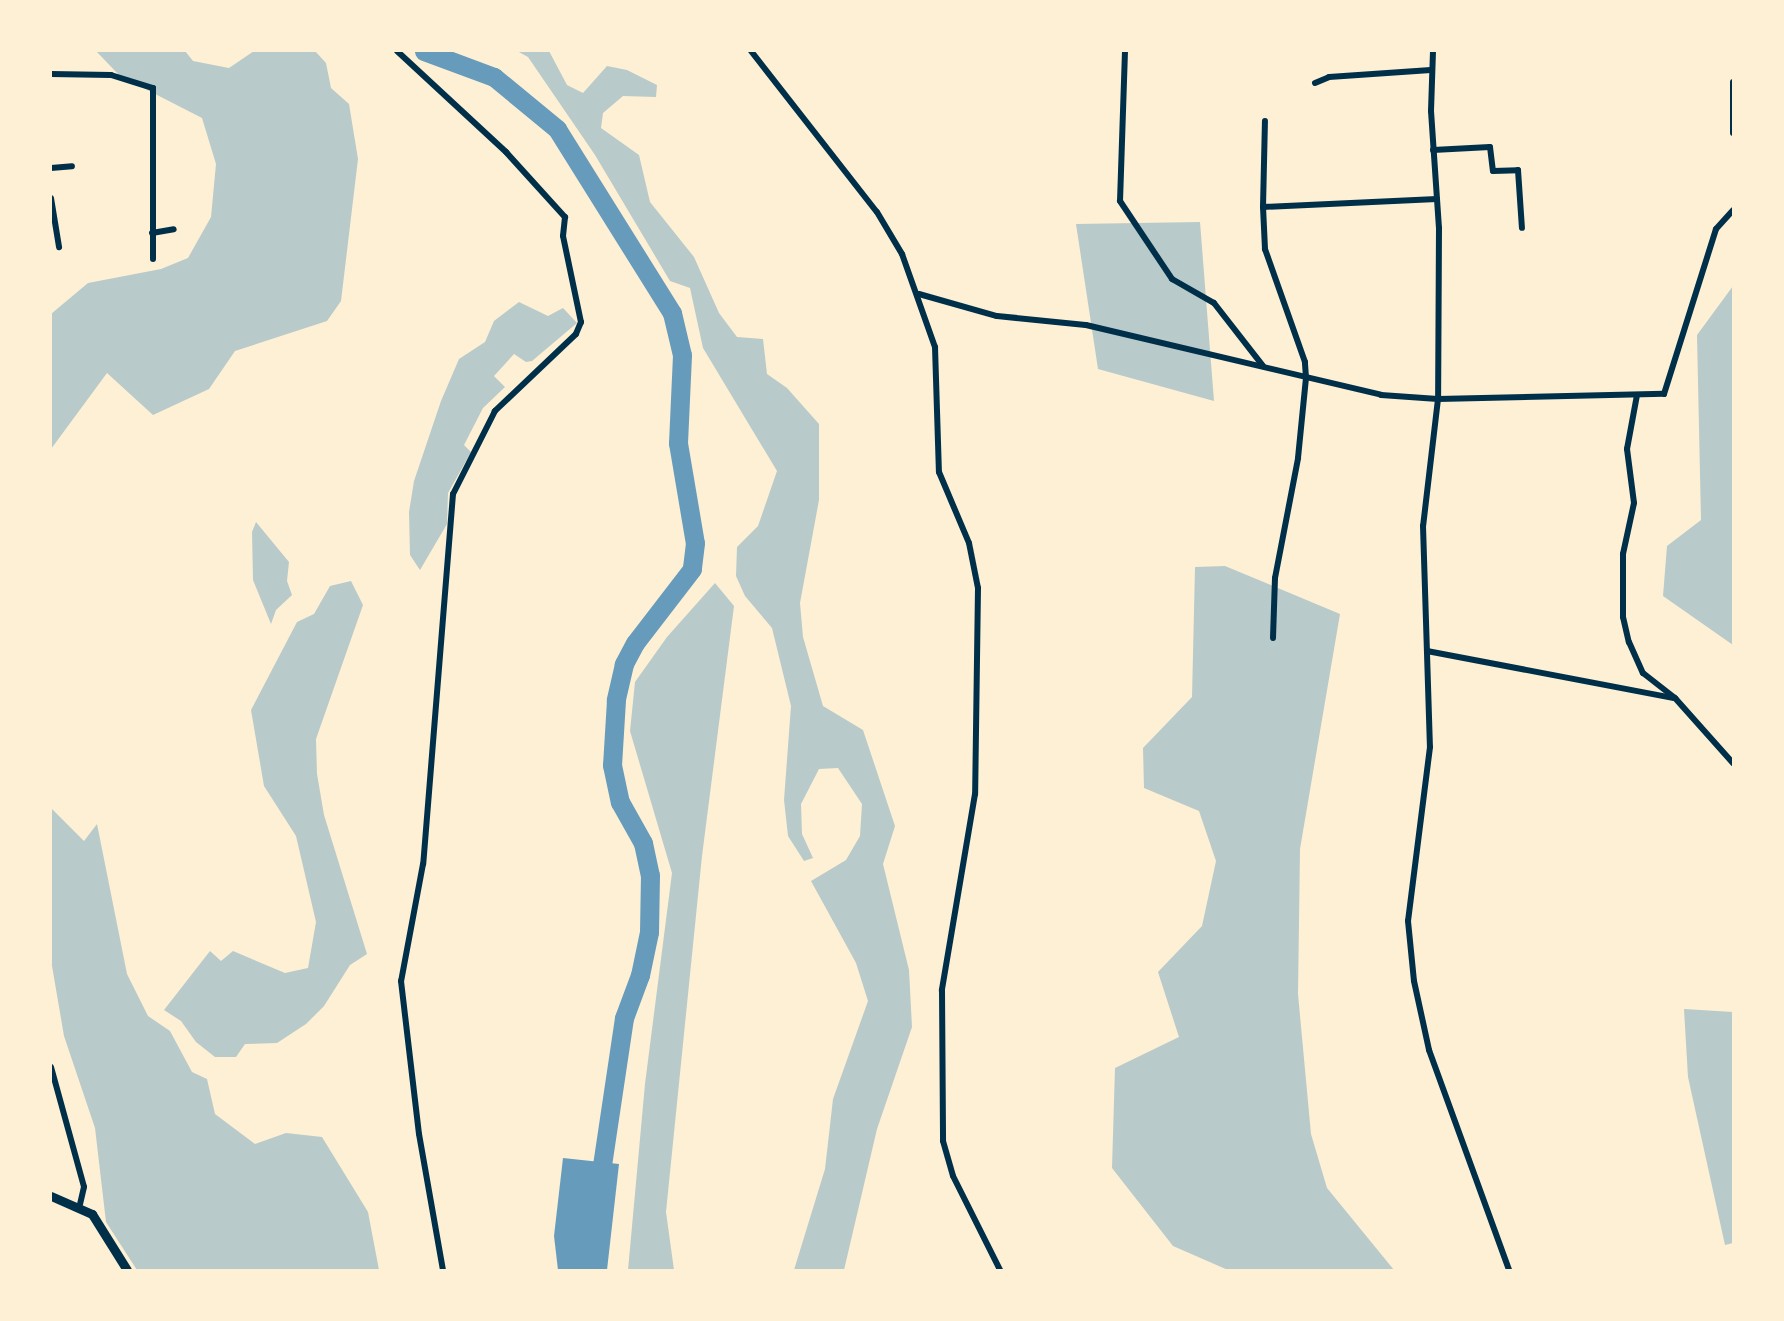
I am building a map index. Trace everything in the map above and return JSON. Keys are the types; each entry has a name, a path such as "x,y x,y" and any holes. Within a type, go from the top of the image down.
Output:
{"main road":[{"path":"51,1196 80,1205 98,1221 127,1270"}],"street":[{"path":"397,51 506,152 565,217 564,236 581,322 576,334 495,411 453,494 423,864 401,981 419,1135 443,1270"},
{"path":"751,51 877,212 919,295 937,360 939,472 970,543 978,588 975,794 942,990 943,1141 953,1176 1000,1270"},
{"path":"1125,51 1120,201 1172,279 1214,303 1263,367"},
{"path":"1433,51 1431,70 1437,199 1438,400 1423,526 1430,747 1408,921 1414,981 1429,1050 1509,1270"},
{"path":"1314,83 1328,77 1431,70"},
{"path":"51,74 111,75 153,88 153,258"},
{"path":"1733,82 1733,133"},
{"path":"1265,121 1265,249 1288,309 1306,378 1298,458 1275,578 1273,638"},
{"path":"1433,150 1490,147 1493,171 1518,170 1522,228"},
{"path":"51,168 72,166"},
{"path":"51,198 59,247"},
{"path":"1263,207 1437,199"},
{"path":"919,295 998,316 1086,325 1381,395 1438,400 1664,394 1716,229 1733,210"},
{"path":"152,233 174,229"},
{"path":"1637,395 1627,449 1634,503 1623,554 1623,617 1643,673 1675,698 1733,763"},
{"path":"1427,652 1675,698"},
{"path":"51,1067 84,1187 80,1205"}],"shaded area":[{"path":"96,51 185,51 193,61 229,68 254,51 315,51 326,63 331,88 349,104 358,159 341,301 327,321 235,351 209,389 153,415 107,373 51,449 51,314 88,283 161,269 188,258 211,217 216,164 202,118 120,76"},
{"path":"517,51 549,51 567,85 583,93 607,66 627,70 657,85 656,97 623,96 603,113 601,128 639,155 650,202 694,257 719,313 737,337 763,339 767,374 787,388 819,424 819,500 800,603 803,637 823,706 863,730 895,826 883,864 909,970 912,1027 877,1129 844,1270 794,1270 825,1169 833,1099 868,1001 856,963 811,881 846,860 860,836 862,804 838,768 819,769 801,804 802,834 813,858 804,861 788,836 784,800 791,706 772,628 745,596 736,576 737,547 758,526 777,471 703,348 690,288 670,281 595,155 528,57"},
{"path":"1200,222 1214,401 1098,369 1076,224"},
{"path":"1733,286 1733,645 1663,596 1667,546 1701,520 1697,335"},
{"path":"519,302 548,316 563,308 577,323 532,361 526,362 514,354 494,376 505,387 483,408 464,445 471,452 448,493 447,524 420,570 410,555 409,512 414,481 441,401 459,359 485,342 494,321"},
{"path":"256,522 289,562 287,581 292,595 276,610 271,624 253,580 252,532"},
{"path":"1225,566 1340,614 1300,849 1298,994 1311,1134 1327,1188 1394,1270 1228,1270 1173,1246 1112,1168 1115,1068 1179,1037 1158,972 1202,926 1216,861 1199,811 1144,788 1143,748 1192,697 1195,567"},
{"path":"351,581 363,605 316,739 317,774 324,815 367,954 350,965 324,1006 306,1024 277,1043 245,1044 236,1057 215,1057 196,1042 181,1021 164,1010 210,951 221,961 233,951 285,973 308,968 316,922 296,836 264,786 251,710 297,622 314,614 330,586"},
{"path":"715,583 734,606 702,856 666,1212 674,1270 628,1270 645,1084 672,873 630,731 635,682 667,637"},
{"path":"51,808 84,841 97,824 127,974 148,1016 170,1031 192,1072 207,1079 215,1114 255,1144 286,1133 322,1137 368,1212 379,1270 137,1270 106,1222 95,1128 64,1036 51,960"},
{"path":"1684,1009 1733,1012 1733,1243 1725,1245 1688,1077"}],"water":[{"path":"563,1158 619,1164 607,1270 558,1270 554,1236"}],"waterway":[{"path":"424,51 494,77 557,129 672,313 682,355 678,443 695,543 692,569 635,643 624,664 616,700 612,765 620,802 643,843 650,875 649,932 640,975 624,1018 599,1186"}]}
